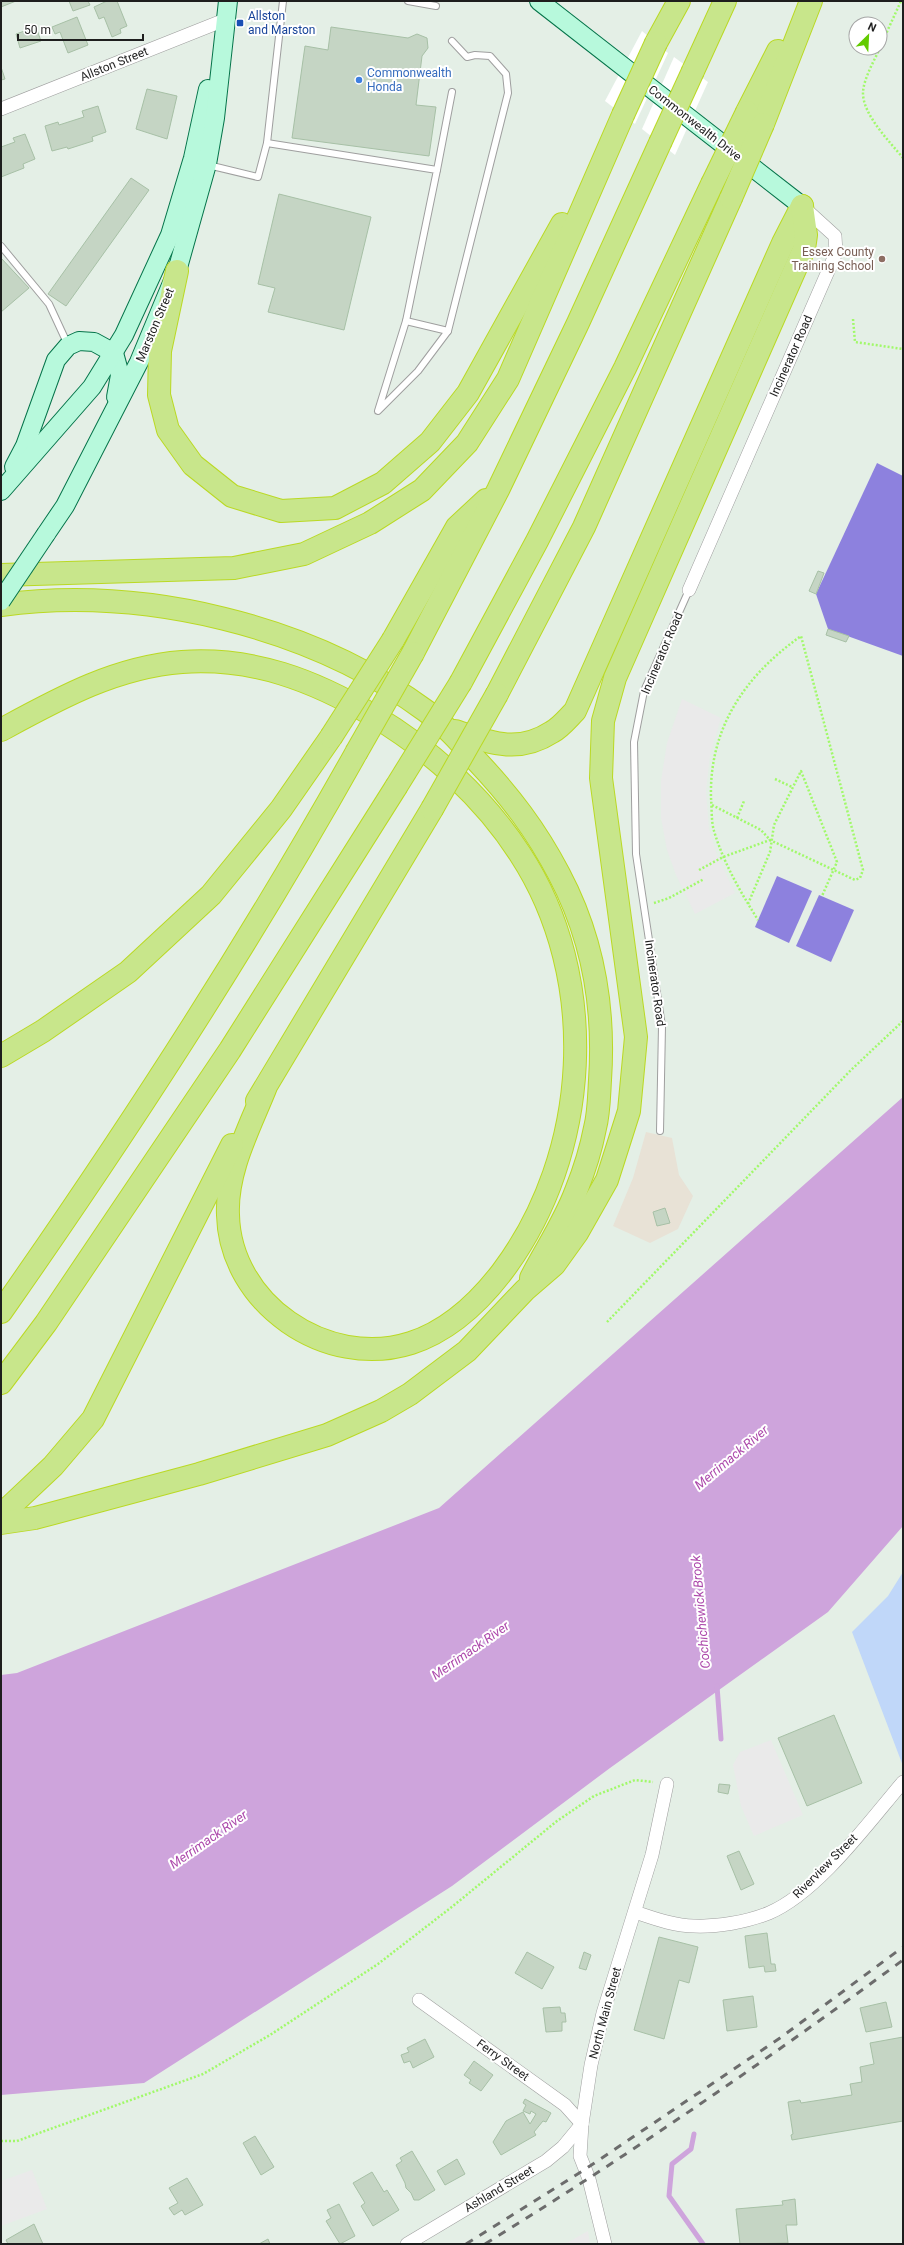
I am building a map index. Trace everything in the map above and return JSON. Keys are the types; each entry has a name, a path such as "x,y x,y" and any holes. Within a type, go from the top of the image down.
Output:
{"highway":[{"path":"1,575 234,568 304,554 370,523 422,490 467,443 508,379 622,115 656,43 679,1"},
{"path":"1,1312 143,1105 303,847 413,653 498,490 578,323 724,1"},
{"path":"1,1515 53,1466 93,1419 112,1384 218,1170 432,809 497,694 584,527 731,198 755,118 803,1"},
{"path":"1,1383 46,1323 217,1069 460,682 537,541 618,382 712,184 755,118 811,1"},
{"path":"177,272 160,351 159,395 168,430 193,465 232,496 281,511 335,508 383,483 430,442 468,393 622,115"},
{"path":"448,729 492,743 525,745 553,732 575,711 783,243 802,206"},
{"path":"1,1523 35,1518 199,1474 328,1435 381,1411 410,1394 467,1351 525,1290 554,1265 577,1233 607,1180 629,1111 636,1037 601,778 603,721 615,678 804,249 806,235 802,206"},
{"path":"1,1056 43,1031 128,972 211,894 281,809 331,737 393,640 457,527 498,490"},
{"path":"1,605 57,600 114,602 157,607 229,621 294,641 342,662 425,710 448,729 511,798 548,853 573,901 580,920 595,974 600,1013 602,1059 600,1093 595,1127 576,1193 525,1290"},
{"path":"1,730 84,688 147,666 185,662 254,666 311,682 352,703 404,734 437,761 467,789 521,855 534,879 560,942 568,978 576,1051 573,1094 557,1168 531,1227 502,1272 486,1291 456,1319 434,1332 410,1343 380,1349 357,1348 320,1338 286,1322 264,1302 245,1278 233,1249 228,1219 228,1187 265,1089"}],"main road":[{"name":"Marston Street","path":"1,601 65,506 139,362 177,272 207,164 227,19 228,1"},
{"name":"Commonwealth Drive","path":"540,1 802,206"},
{"name":"Marston Street","path":"1,491 92,387 114,353 148,286 170,235 193,158 211,77 227,19"},
{"path":"1,491 25,446 56,360 68,346 79,341 94,342 114,353 120,375 113,412"}],"street":[{"name":"Allston Street","path":"1,109 227,19"},
{"name":"Commonwealth Drive","path":"802,206 824,224 835,236 836,253"},
{"name":"Incinerator Road","path":"689,590 836,253"},
{"name":"Riverview Street","path":"635,1912 694,1926 742,1921 769,1913 796,1897 811,1884 839,1856 903,1782"},
{"name":"North Main Street","path":"605,2244 589,2179 580,2156 582,2124 598,2032 652,1855 667,1784"},
{"name":"Ferry Street","path":"419,2000 565,2105 582,2124"},
{"name":"Ashland Street","path":"407,2244 546,2161 563,2147 582,2124"}],"lane":[{"path":"207,164 258,177 267,143 283,1"},
{"path":"408,1 436,6"},
{"path":"452,41 467,57 475,55 490,56 506,74 508,93 448,331 418,371 378,411 406,321 452,92"},
{"path":"267,143 437,170"},
{"path":"1,246 49,304 68,346"},
{"path":"406,321 448,331"},
{"name":"Incinerator Road","path":"660,1130 662,1026 636,854 634,742 644,691 689,590"}],"path":[{"path":"888,30 901,1"},
{"path":"877,56 864,87 864,98 875,123 903,158"},
{"path":"854,319 855,342 903,349"},
{"path":"712,805 762,830 770,840 855,880 860,878 863,870 801,636 780,651 758,673 736,700 724,726 714,757 711,782 712,805 714,829 723,857 734,882 758,920"},
{"path":"748,904 770,852 770,840 774,825 801,771 837,862 822,896"},
{"path":"775,779 792,787"},
{"path":"737,818 744,801"},
{"path":"699,870 723,857 770,840"},
{"path":"643,901 656,903 704,879"},
{"path":"607,1322 851,1070 903,1021"},
{"path":"1,2141 17,2141 203,2074 270,2035 378,1964 453,1906 557,1821 594,1796 635,1780 667,1784"}],"shaded area":[{"path":"877,463 903,476 903,656 828,629 816,594"},
{"path":"682,699 721,718 710,755 706,791 709,829 717,855 735,893 695,914 676,875 667,850 661,818 661,781 667,743"},
{"path":"777,876 812,891 789,943 755,927"},
{"path":"819,895 854,910 831,962 796,946"},
{"path":"646,1132 672,1138 679,1175 693,1196 678,1229 650,1243 613,1226 633,1178"},
{"path":"903,1572 903,1766 852,1632 888,1596"},
{"path":"771,1740 803,1815 754,1836 741,1806 733,1765 740,1752"},
{"path":"32,2170 47,2209 1,2226 1,2181"},
{"path":"588,2231 590,2244 565,2244"}],"water":[{"name":"Merrimack River","path":"903,1097 903,1526 828,1612 610,1768 452,1886 144,2083 1,2095 1,1675 17,1673 439,1508"}],"pier":[{"path":"642,31 668,53 635,124 605,101"},
{"path":"674,57 708,82 675,155 642,129"}],"building":[{"path":"1,1 16,1 1,7"},
{"path":"69,1 88,1 90,5 73,11"},
{"path":"107,1 117,1 127,26 120,29 121,33 112,37 104,17 99,19 94,7"},
{"path":"77,17 88,45 68,53 60,32 55,34 52,27"},
{"path":"36,27 41,41 20,48 16,34"},
{"name":"Commonwealth Honda","path":"331,27 408,38 417,34 427,38 428,48 422,56 416,105 436,107 429,156 292,138 305,46 328,50"},
{"path":"1,67 5,79 1,80"},
{"path":"147,89 177,96 167,139 136,129"},
{"path":"98,106 106,132 92,137 93,141 68,149 67,147 52,151 45,126 58,122 59,125 84,117 82,111"},
{"path":"25,134 35,159 23,164 24,168 1,177 1,147 15,142 13,138"},
{"path":"131,178 149,190 66,306 48,294"},
{"path":"279,194 371,217 344,330 268,312 275,288 258,284"},
{"path":"1,258 29,288 1,312"},
{"path":"818,571 824,573 816,594 809,591"},
{"path":"828,629 849,636 846,642 826,635"},
{"path":"665,1208 670,1223 657,1226 653,1212"},
{"path":"834,1715 862,1783 807,1806 778,1738"},
{"path":"719,1784 730,1785 728,1794 718,1792"},
{"path":"739,1851 754,1884 741,1890 727,1856"},
{"path":"767,1933 771,1964 775,1964 776,1971 765,1972 764,1966 749,1968 745,1936"},
{"path":"659,1937 698,1947 689,1983 679,1980 664,2039 634,2030"},
{"path":"527,1952 554,1967 542,1989 515,1973"},
{"path":"584,1952 591,1955 586,1970 579,1968"},
{"path":"753,1996 757,2027 727,2031 723,2000"},
{"path":"886,2002 892,2027 866,2032 860,2008"},
{"path":"560,2007 561,2013 565,2013 566,2022 562,2022 562,2031 546,2032 543,2008"},
{"path":"903,2037 903,2121 792,2140 791,2135 793,2134 788,2102 800,2100 801,2103 852,2095 850,2084 862,2082 860,2067 874,2064 870,2043"},
{"path":"425,2039 434,2057 413,2068 410,2061 404,2063 401,2055 409,2052 407,2048"},
{"path":"474,2061 493,2075 481,2091 469,2083 471,2080 464,2075"},
{"path":"525,2099 551,2113 546,2122 543,2121 534,2132 536,2135 501,2155 493,2142 506,2121 523,2112 530,2124 536,2114 531,2111 530,2114 523,2111 526,2105 523,2103"},
{"path":"255,2136 274,2167 261,2175 243,2143"},
{"path":"412,2151 435,2190 419,2200 414,2200 411,2193 406,2188 396,2165 402,2161 400,2158"},
{"path":"457,2159 465,2174 445,2185 437,2171"},
{"path":"372,2172 384,2192 387,2190 399,2210 373,2226 361,2206 365,2203 353,2183"},
{"path":"187,2178 203,2205 185,2215 182,2210 174,2215 169,2208 178,2203 169,2188"},
{"path":"795,2199 797,2225 786,2225 788,2243 740,2244 736,2209 783,2205 782,2201"},
{"path":"339,2204 355,2236 340,2244 326,2221 331,2218 327,2210"},
{"path":"34,2224 43,2244 8,2244 6,2240"},
{"path":"268,2239 270,2244 259,2244"}],"waterway":[{"name":"Cochichewick Brook","path":"717,1686 721,1739"},
{"name":"Cochichewick Brook","path":"694,2134 691,2149 672,2164 669,2196 703,2244"}],"railway":[{"path":"466,2244 584,2170 780,2038 903,1947"},
{"path":"485,2244 592,2176 697,2106 801,2034 903,1960"}],"place":[{"name":"Allston and Marston","path":"240,23"},
{"name":"Commonwealth Honda","path":"359,80"},
{"name":"Essex County Training School","path":"882,259"}]}
